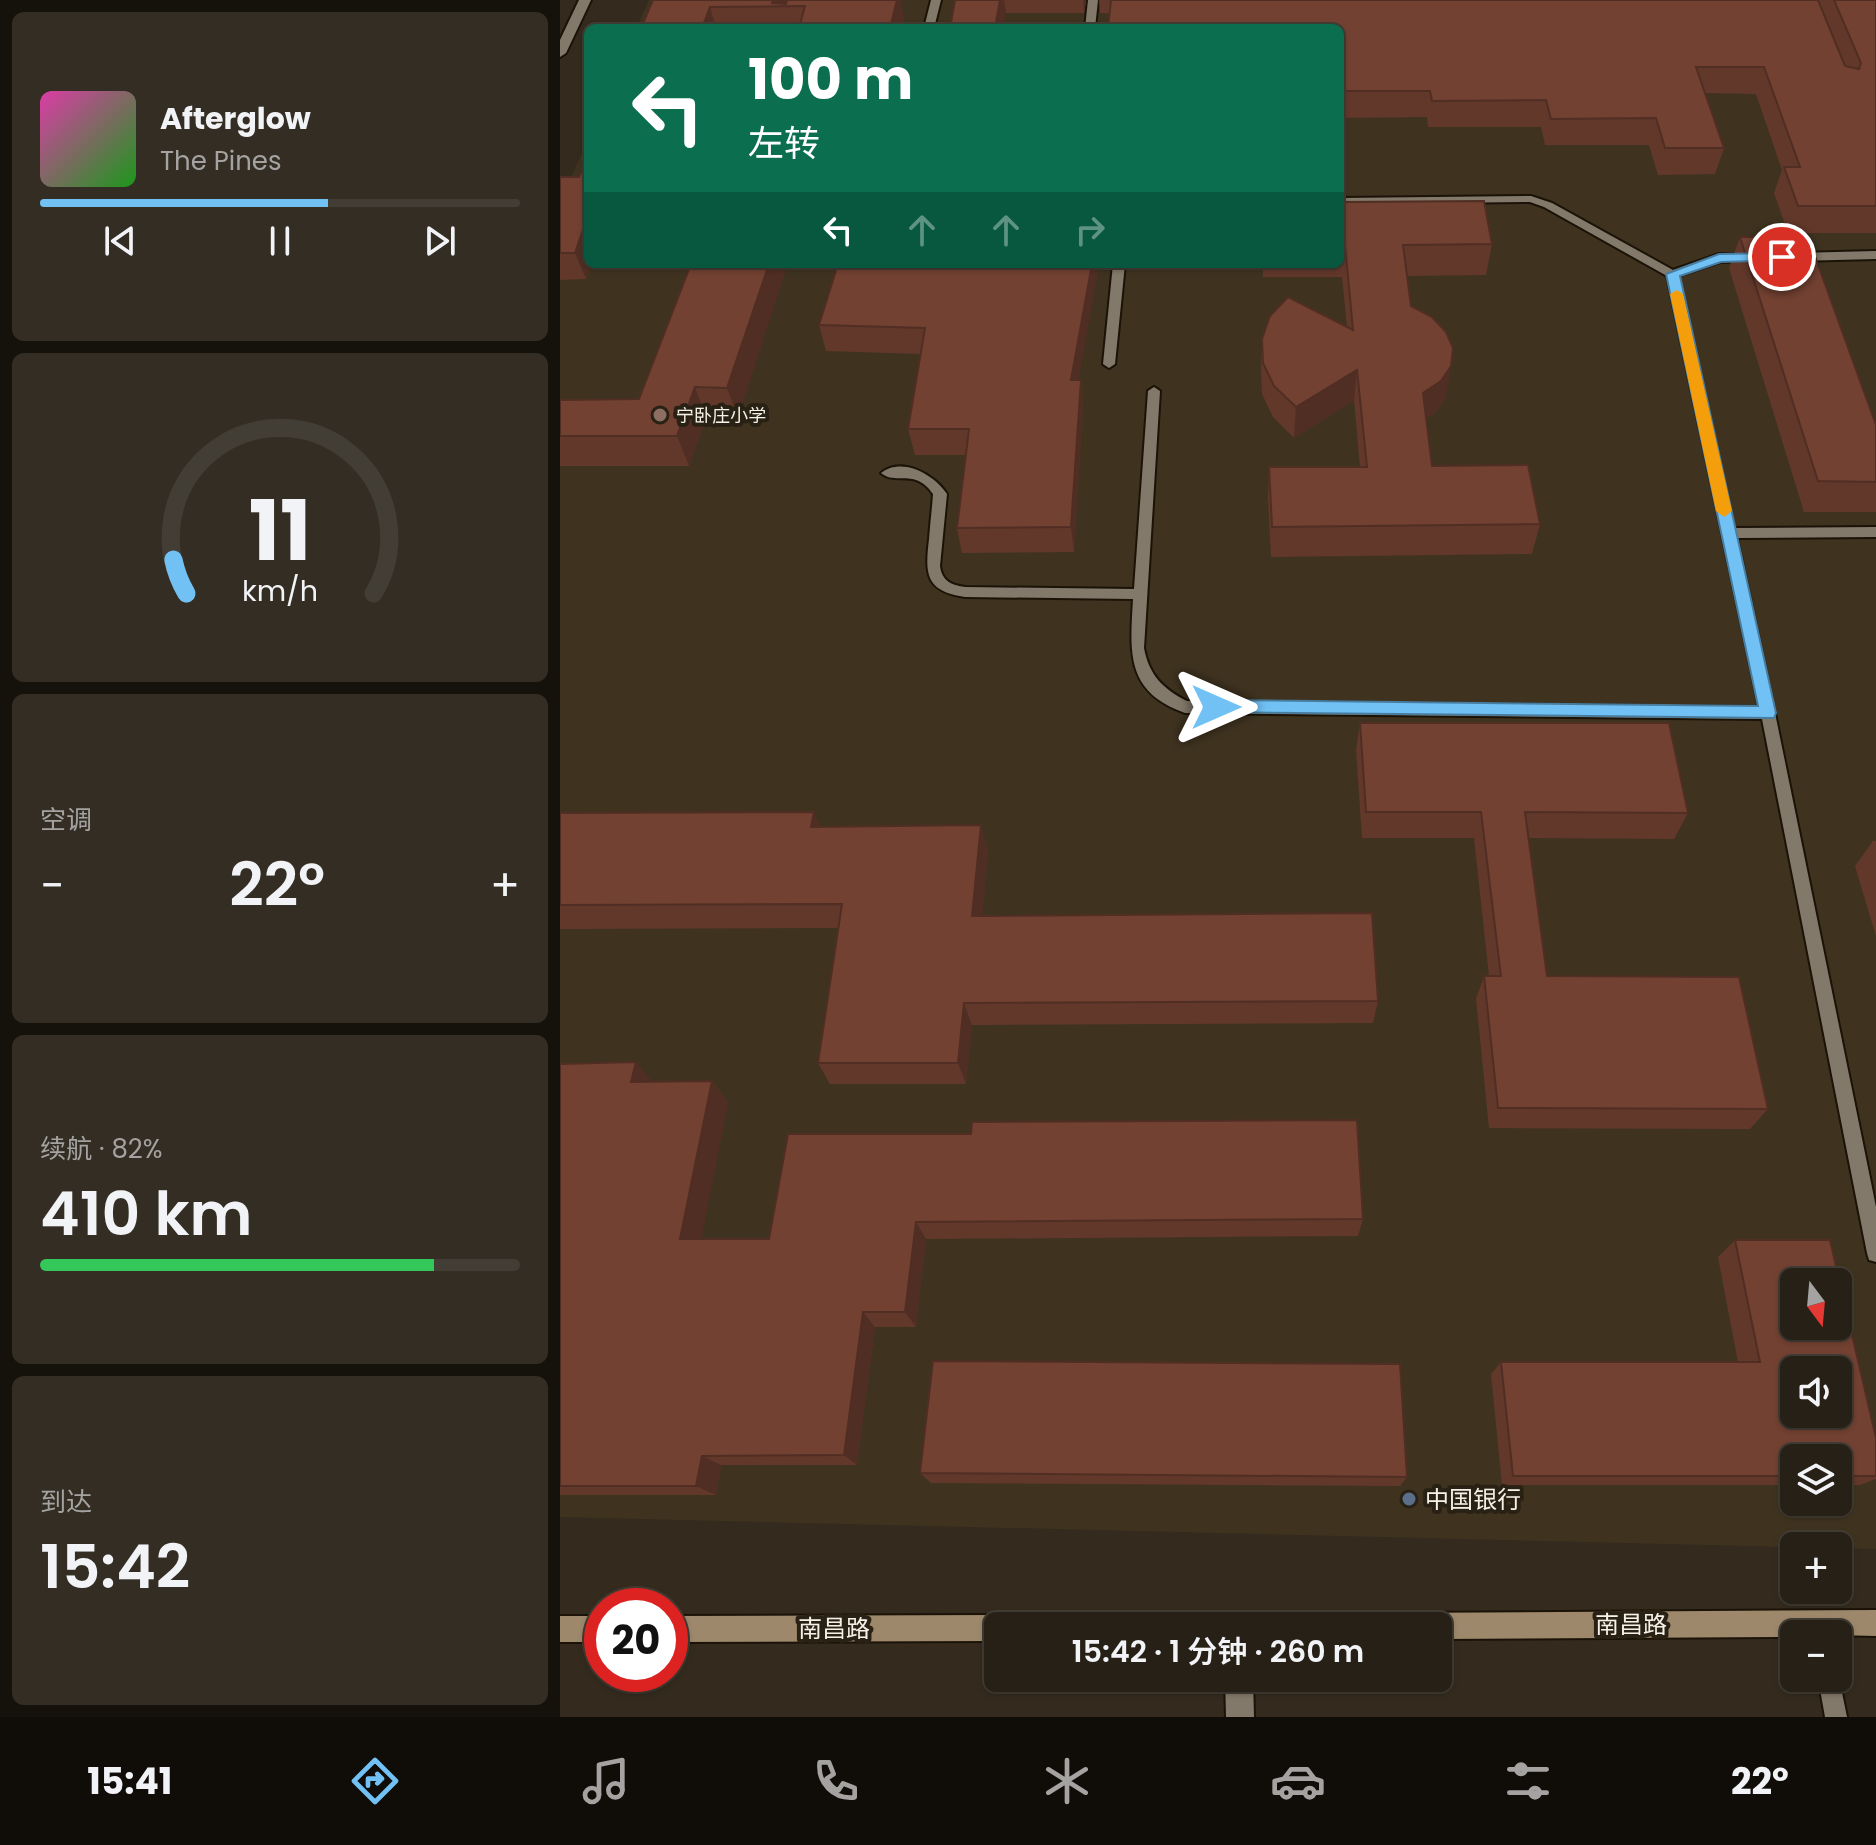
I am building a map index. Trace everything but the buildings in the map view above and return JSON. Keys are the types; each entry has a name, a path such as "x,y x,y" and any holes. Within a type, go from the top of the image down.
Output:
{"main road":[{"name":"南昌路","path":"1852,1625 1876,1623"},
{"name":"南昌路","path":"1452,1626 1780,1628"},
{"name":"南昌路","path":"688,1629 984,1628"},
{"path":"560,1629 584,1629"}],"street":[{"path":"560,53 585,0"},
{"path":"1239,1692 1240,1717"}],"lane":[{"path":"930,24 936,0"},
{"path":"1090,24 1093,0"},
{"path":"1344,201 1531,199 1548,205 1672,274 1719,258 1766,257"},
{"path":"1782,257 1876,255"},
{"path":"1109,364 1119,268"},
{"path":"1672,274 1768,713 1876,1253"},
{"path":"1154,391 1137,648 1139,666 1148,683 1164,697 1185,707 1768,713"},
{"path":"888,473 902,471 927,478 940,494 933,574 945,588 965,592 1140,594"},
{"path":"1728,533 1876,532"},
{"path":"1832,1692 1836,1717"}],"shaded area":[{"path":"649,0 1876,0 1876,1549 1852,1548 1852,1532 1780,1532 1780,1547 560,1517 560,203 584,148 584,268 1344,268 1344,24 638,24"}],"slow traffic":[{"path":"1677,294 1724,511"}],"place":[{"name":"宁卧庄小学","path":"660,415"},
{"name":"中国银行","path":"1409,1499"}],"route":[{"path":"1216,707 1768,713 1672,274 1719,258 1782,257"}]}
